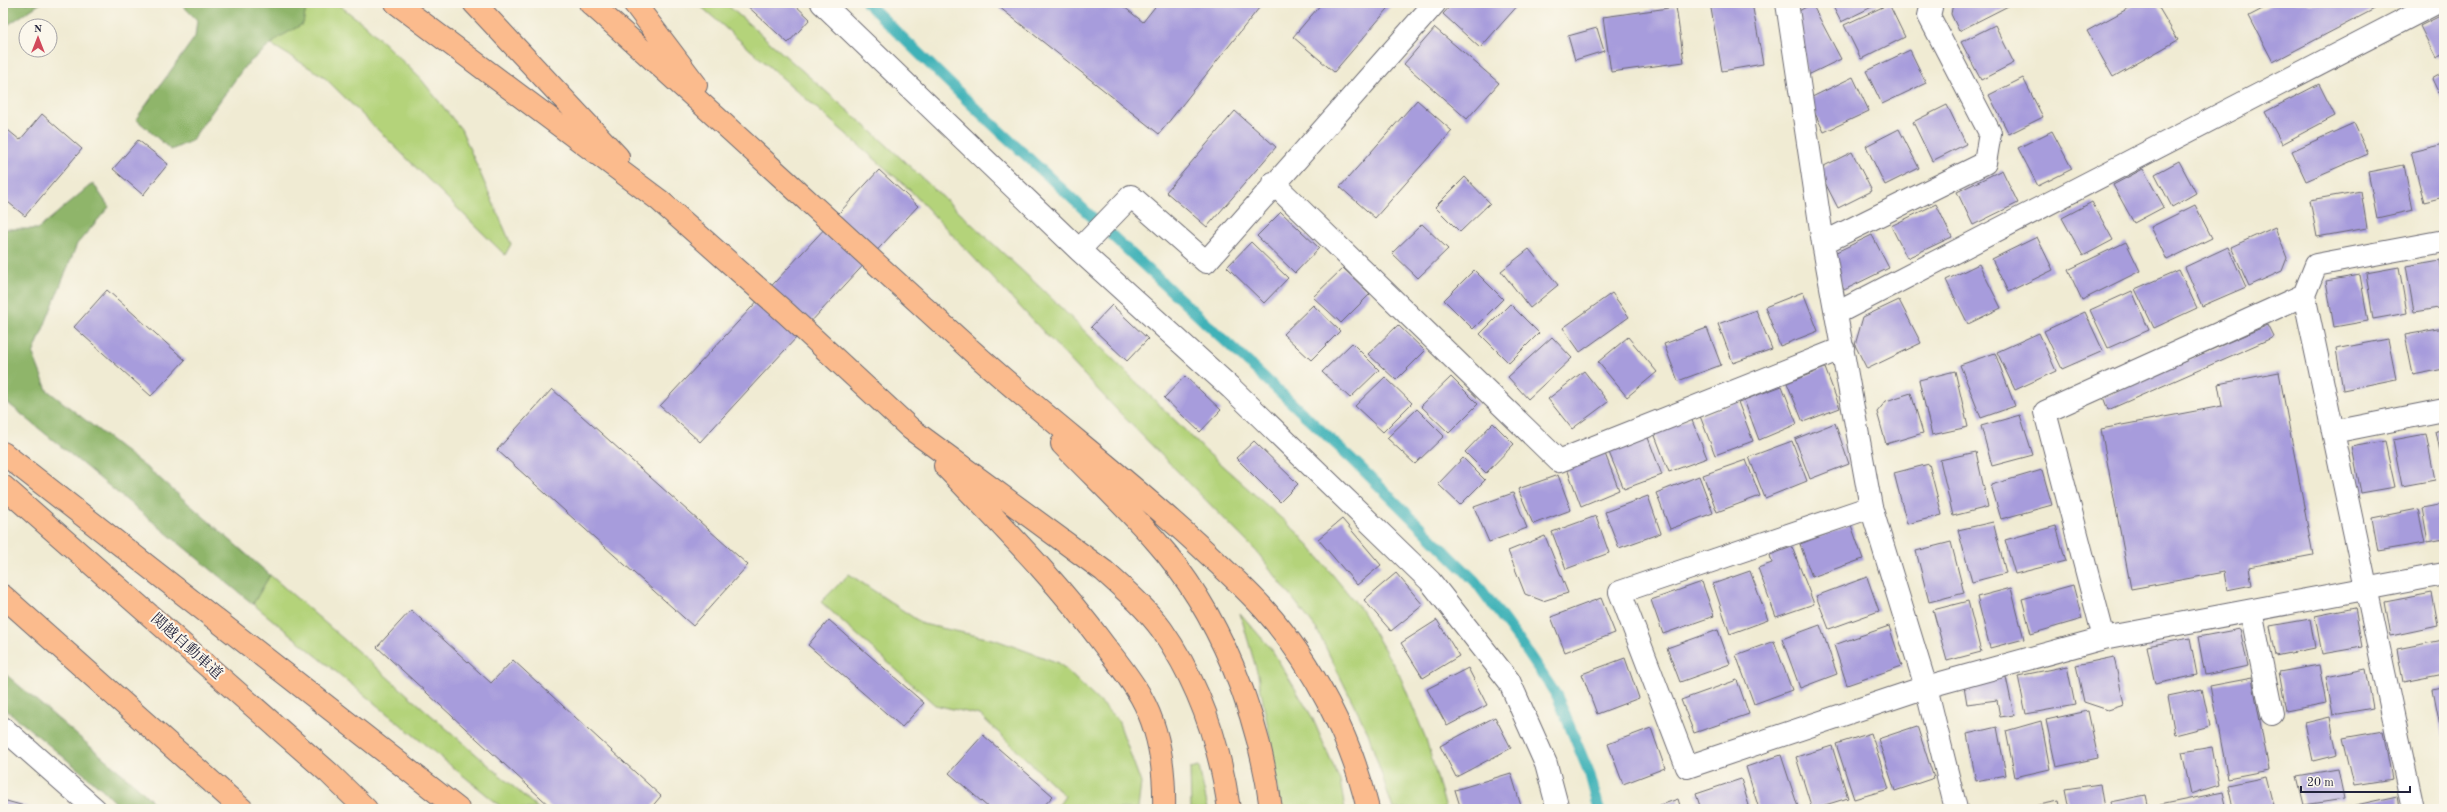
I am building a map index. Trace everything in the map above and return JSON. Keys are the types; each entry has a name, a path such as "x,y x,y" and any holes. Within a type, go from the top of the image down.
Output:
{"highway":[{"path":"396,3 659,200 786,313 910,429 1050,578 1122,669 1141,698 1155,732 1162,763 1164,809"},
{"path":"474,3 659,200"},
{"path":"590,3 728,126 975,354 1181,528 1264,608 1295,648 1323,693 1347,743 1368,809"},
{"path":"634,3 728,126"},
{"path":"975,354 1155,541 1187,582 1212,620 1233,665 1262,758 1271,809"},
{"path":"910,429 1104,571 1161,629 1183,663 1216,745 1229,809"},
{"path":"3,453 458,809"},
{"name":"関越自動車道","path":"3,486 329,773 366,809"},
{"path":"3,596 242,809"}],"street":[{"path":"822,3 1079,250 1231,388 1430,581 1510,681 1546,764 1558,809"},
{"path":"1079,250 1131,196 1206,262 1273,183 1435,3"},
{"path":"1787,3 1823,243 1837,313 1871,507 1926,687 1956,809"},
{"path":"1823,243 1986,163 1990,133 1929,16 1932,3"},
{"path":"1837,313 2436,3"},
{"path":"1273,183 1559,461 1843,348"},
{"path":"2413,809 2304,295 2316,265 2444,241"},
{"path":"2104,638 2046,412 2304,295"},
{"path":"2333,432 2444,410"},
{"path":"1871,507 1620,592 1687,767 1926,687 2104,638 2444,574"},
{"path":"2251,611 2272,714"},
{"path":"3,728 95,809"}],"green space":[{"path":"3,3 41,3 18,18 3,28"},
{"path":"180,3 307,3 303,24 280,37 245,66 191,141 171,150 136,119 195,37 197,20"},
{"path":"299,3 336,3 364,24 421,79 461,129 511,244 505,255 323,76 272,45"},
{"path":"697,3 725,3 878,137 1044,291 1208,453 1299,534 1360,608 1400,676 1426,739 1446,809 1393,809 1368,733 1317,630 1257,552 1118,411 910,190"},
{"path":"93,183 109,207 77,244 33,354 47,390 157,476 270,575 253,604 3,399 3,229 38,229"},
{"path":"849,574 923,624 996,640 1059,663 1118,720 1141,783 1138,809 1056,809 1065,796 980,715 935,705 821,602"},
{"path":"270,575 539,809 504,809 253,604"},
{"path":"1240,613 1272,650 1312,717 1340,781 1345,809 1280,809 1274,760 1258,675"},
{"path":"3,672 139,788 160,809 122,809 101,788 3,707"},
{"path":"1199,767 1208,809 1191,809 1190,769"}],"building":[{"path":"744,3 793,3 810,19 788,43"},
{"path":"994,3 1119,3 1143,22 1158,3 1263,3 1159,134"},
{"path":"1322,3 1393,3 1334,72 1293,37"},
{"path":"1453,3 1520,3 1480,48 1443,14"},
{"path":"1710,3 1752,3 1763,64 1722,71"},
{"path":"1831,3 1880,3 1841,22"},
{"path":"1953,3 2014,3 1959,31 1951,14"},
{"path":"2138,3 2156,3 2178,40 2113,77 2087,31"},
{"path":"2274,3 2386,3 2273,62 2249,16"},
{"path":"1812,4 1841,59 1808,75 1795,13"},
{"path":"1889,4 1905,37 1861,59 1844,25"},
{"path":"1676,7 1684,62 1611,72 1603,17"},
{"path":"2444,14 2444,54 2436,58 2420,26"},
{"path":"1995,25 2014,63 1981,80 1961,42"},
{"path":"1435,28 1499,83 1467,119 1404,64"},
{"path":"1597,28 1604,51 1575,60 1568,36"},
{"path":"1910,50 1926,83 1882,104 1866,71"},
{"path":"2444,72 2444,104 2432,79"},
{"path":"1853,77 1869,111 1824,132 1808,99"},
{"path":"2023,78 2043,117 2009,134 1989,95"},
{"path":"2319,84 2335,116 2282,144 2265,112"},
{"path":"1417,100 1452,131 1375,218 1340,187"},
{"path":"1947,105 1966,144 1932,161 1913,122"},
{"path":"1235,111 1276,147 1207,227 1166,192"},
{"path":"42,114 82,149 25,216 3,198 3,126 20,140"},
{"path":"2354,123 2368,154 2306,181 2292,151"},
{"path":"1899,129 1919,168 1885,185 1866,146"},
{"path":"2052,131 2072,169 2038,186 2018,148"},
{"path":"138,140 168,164 143,195 113,169"},
{"path":"2444,144 2444,197 2424,202 2411,152"},
{"path":"1852,152 1872,191 1838,208 1818,169"},
{"path":"2179,161 2196,193 2172,207 2155,174"},
{"path":"2404,165 2413,210 2377,218 2368,172"},
{"path":"2143,169 2164,207 2134,223 2113,185"},
{"path":"879,170 918,206 700,442 660,406"},
{"path":"2002,170 2018,203 1973,225 1957,192"},
{"path":"1465,177 1490,203 1460,232 1435,207"},
{"path":"2361,191 2367,228 2317,237 2310,200"},
{"path":"2092,202 2113,240 2083,256 2062,218"},
{"path":"1936,204 1952,237 1907,258 1891,226"},
{"path":"2195,205 2212,238 2167,260 2151,227"},
{"path":"1281,212 1319,248 1295,273 1257,236"},
{"path":"1422,224 1448,249 1418,278 1392,253"},
{"path":"2275,227 2287,258 2282,271 2249,286 2231,247"},
{"path":"1872,235 1889,268 1844,290 1828,256"},
{"path":"2037,237 2053,270 2008,292 1992,259"},
{"path":"1251,242 1288,278 1264,303 1227,267"},
{"path":"2126,242 2140,271 2082,300 2068,270"},
{"path":"2228,247 2246,287 2202,306 2185,267"},
{"path":"1529,249 1558,285 1530,308 1501,271"},
{"path":"2440,260 2444,284 2444,307 2414,312 2406,266"},
{"path":"1979,264 2001,308 1968,324 1946,280"},
{"path":"2399,267 2407,313 2373,319 2366,273"},
{"path":"1343,268 1370,294 1341,323 1313,297"},
{"path":"1474,270 1503,299 1473,329 1444,300"},
{"path":"2179,270 2197,308 2154,328 2135,289"},
{"path":"2360,275 2368,321 2334,327 2326,281"},
{"path":"107,290 185,360 151,396 74,327"},
{"path":"2132,291 2149,330 2108,348 2090,310"},
{"path":"1803,292 1818,331 1780,346 1765,307"},
{"path":"1612,293 1629,317 1580,352 1563,328"},
{"path":"1899,300 1921,343 1867,369 1855,345 1863,317"},
{"path":"1510,304 1539,333 1509,363 1480,334"},
{"path":"1112,305 1148,339 1127,361 1091,327"},
{"path":"1313,305 1340,331 1311,360 1283,334"},
{"path":"1756,310 1772,349 1733,363 1718,324"},
{"path":"2085,312 2103,351 2062,369 2044,331"},
{"path":"1398,325 1425,351 1396,380 1368,354"},
{"path":"2268,325 2274,337 2108,410 2103,397"},
{"path":"1707,328 1721,365 1678,381 1664,344"},
{"path":"2444,328 2444,369 2413,375 2405,335"},
{"path":"2039,333 2056,371 2015,390 1997,352"},
{"path":"1552,337 1572,358 1528,399 1508,377"},
{"path":"1628,337 1657,372 1627,397 1598,362"},
{"path":"2388,339 2396,379 2343,390 2336,349"},
{"path":"1352,343 1379,370 1350,398 1322,372"},
{"path":"1995,353 2015,406 1981,418 1960,365"},
{"path":"1825,368 1840,408 1803,422 1787,383"},
{"path":"1584,371 1608,402 1572,429 1548,399"},
{"path":"1955,371 1968,427 1932,435 1919,380"},
{"path":"2279,372 2313,555 2249,567 2252,585 2227,590 2224,572 2131,589 2101,429 2222,406 2218,384"},
{"path":"1185,376 1221,410 1200,432 1164,398"},
{"path":"1385,377 1412,403 1383,432 1355,406"},
{"path":"1451,377 1478,404 1449,433 1421,406"},
{"path":"1782,386 1797,424 1759,440 1744,400"},
{"path":"552,389 748,565 693,626 497,450"},
{"path":"1911,393 1923,433 1886,444 1877,412 1886,401"},
{"path":"1738,402 1753,441 1715,455 1700,416"},
{"path":"1417,409 1444,436 1415,464 1387,438"},
{"path":"2020,415 2033,455 1992,466 1981,426"},
{"path":"1691,418 1707,458 1669,472 1654,433"},
{"path":"1493,423 1514,444 1486,473 1465,452"},
{"path":"1835,423 1849,464 1810,479 1795,439"},
{"path":"2444,430 2444,467 2443,467 2436,431"},
{"path":"2426,434 2435,480 2402,486 2393,440"},
{"path":"1647,435 1662,475 1624,489 1608,450"},
{"path":"1254,441 1298,484 1280,502 1236,458"},
{"path":"1792,441 1807,481 1765,498 1749,457"},
{"path":"2385,441 2395,487 2361,493 2352,447"},
{"path":"1604,451 1619,490 1581,506 1566,466"},
{"path":"1976,452 1988,507 1953,516 1940,460"},
{"path":"1463,458 1485,480 1460,505 1438,484"},
{"path":"1746,460 1760,496 1717,512 1703,475"},
{"path":"1929,464 1942,515 1907,524 1894,473"},
{"path":"2042,470 2052,505 2001,519 1991,485"},
{"path":"1558,475 1571,510 1533,524 1518,489"},
{"path":"1699,476 1713,513 1670,529 1656,493"},
{"path":"1513,493 1527,528 1489,542 1474,507"},
{"path":"1648,496 1661,533 1619,548 1605,512"},
{"path":"2444,504 2444,539 2428,542 2422,508"},
{"path":"2418,509 2425,543 2378,551 2372,518"},
{"path":"1596,516 1609,553 1566,569 1552,532"},
{"path":"1342,519 1381,565 1357,585 1318,539"},
{"path":"1993,522 2006,573 1972,582 1958,530"},
{"path":"1851,525 1863,559 1812,577 1800,544"},
{"path":"2056,526 2066,561 2015,574 2005,540"},
{"path":"1545,536 1568,593 1543,601 1525,594 1508,551"},
{"path":"1951,542 1964,593 1929,602 1916,551"},
{"path":"1792,547 1814,604 1776,617 1758,568 1772,563 1770,555"},
{"path":"1750,571 1768,620 1730,634 1713,584"},
{"path":"1396,573 1423,605 1391,631 1364,600"},
{"path":"1867,577 1879,611 1829,629 1816,596"},
{"path":"1702,582 1714,616 1663,634 1651,600"},
{"path":"2073,585 2082,619 2031,634 2022,599"},
{"path":"2011,588 2024,639 1990,648 1977,597"},
{"path":"2432,593 2438,626 2391,636 2385,602"},
{"path":"2441,593 2444,593 2444,606 2443,606"},
{"path":"1601,598 1615,633 1565,652 1551,617"},
{"path":"1968,601 1981,652 1947,661 1933,610"},
{"path":"2355,608 2362,647 2322,654 2315,616"},
{"path":"411,610 491,683 513,660 661,796 650,809 553,809 377,647"},
{"path":"2310,619 2315,648 2276,656 2270,626"},
{"path":"829,620 924,703 902,727 808,645"},
{"path":"1437,620 1459,656 1423,678 1401,643"},
{"path":"1820,625 1837,674 1800,688 1782,639"},
{"path":"1889,626 1902,666 1847,685 1834,645"},
{"path":"2240,629 2248,666 2205,675 2198,637"},
{"path":"1718,630 1730,664 1680,682 1667,648"},
{"path":"2190,638 2197,675 2155,684 2147,646"},
{"path":"2443,640 2444,674 2403,682 2397,649"},
{"path":"1774,641 1792,690 1754,704 1736,655"},
{"path":"2114,657 2124,705 2108,710 2084,702 2076,665"},
{"path":"1625,658 1639,698 1597,714 1582,674"},
{"path":"2319,665 2326,703 2286,711 2279,672"},
{"path":"2067,666 2075,705 2026,714 2018,676"},
{"path":"1468,668 1487,705 1447,726 1427,689"},
{"path":"2366,669 2373,708 2333,715 2326,677"},
{"path":"2006,677 2014,715 2000,717 1997,700 1967,704 1964,686"},
{"path":"2252,678 2269,770 2228,778 2210,686"},
{"path":"1737,680 1749,714 1694,733 1681,700"},
{"path":"2444,687 2444,736 2442,736 2433,689"},
{"path":"2202,689 2210,726 2175,735 2168,696"},
{"path":"2088,711 2098,758 2056,767 2046,720"},
{"path":"1495,717 1511,748 1456,777 1440,746"},
{"path":"2330,717 2337,755 2313,761 2305,723"},
{"path":"2041,721 2050,769 2015,777 2006,731"},
{"path":"1917,726 1934,778 1895,791 1878,739"},
{"path":"1997,727 2006,775 1976,781 1967,734"},
{"path":"1651,728 1665,768 1623,784 1608,744"},
{"path":"2383,731 2392,779 2354,785 2343,738"},
{"path":"1871,733 1889,789 1854,799 1836,744"},
{"path":"983,735 1053,796 1041,809 990,809 949,773"},
{"path":"1832,746 1848,798 1812,809 1796,757"},
{"path":"2212,747 2219,785 2191,794 2182,752"},
{"path":"1781,755 1798,807 1759,809 1746,767"},
{"path":"2338,769 2344,799 2304,805 2297,776"},
{"path":"1511,773 1521,806 1511,809 1461,809 1455,790"},
{"path":"2266,777 2274,809 2233,809 2228,785"},
{"path":"1741,779 1750,809 1701,809 1696,794"},
{"path":"2100,784 2104,809 2069,809 2065,789"},
{"path":"2223,792 2227,809 2161,809 2160,805"},
{"path":"2146,795 2149,809 2112,809 2110,802"},
{"path":"2397,796 2399,809 2348,809 2347,807"},
{"path":"1678,799 1681,809 1649,809"},
{"path":"3,800 35,809 3,809"},
{"path":"2059,801 2061,809 2029,809 2029,807"}],"waterway":[{"path":"867,3 975,108 1354,461 1475,581 1521,643 1557,696 1590,775 1599,809"}]}
